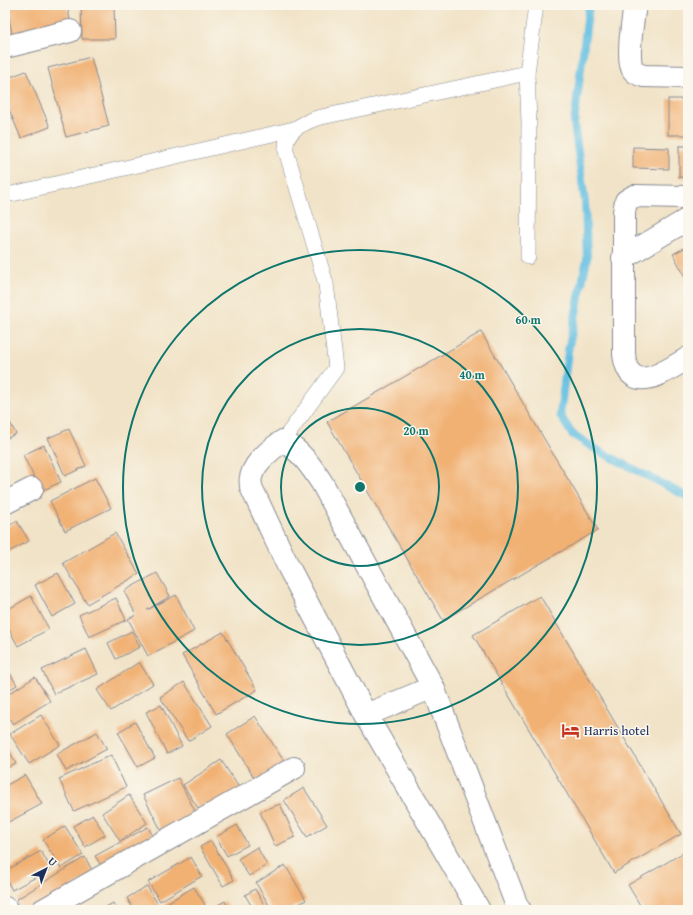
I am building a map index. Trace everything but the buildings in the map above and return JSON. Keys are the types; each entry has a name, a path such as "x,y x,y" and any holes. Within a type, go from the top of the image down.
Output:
{"street":[{"path":"635,5 630,60 633,70 639,75 644,76 688,77"},
{"path":"5,47 70,31"},
{"path":"688,196 634,196 626,201 624,212 623,258 624,354 627,367 630,372 634,376 640,378 650,377 688,358"},
{"path":"623,258 688,219"},
{"path":"479,910 366,715 288,566 251,487 250,478 255,468 273,447 283,441 293,446 302,454 322,483 433,687 516,909"},
{"path":"5,503 32,489"},
{"path":"366,715 433,687"},
{"path":"43,910 294,768"}],"lane":[{"path":"528,257 529,122 527,73 536,5"},
{"path":"283,441 336,368 326,284 286,151 285,146 287,138 299,125 317,118 527,73"},
{"path":"12,194 294,129"}],"waterway":[{"path":"589,5 574,123 585,202 587,259 568,351 560,415 572,434 599,451 688,497"}],"place":[{"name":"Harris hotel","path":"571,730"}]}
